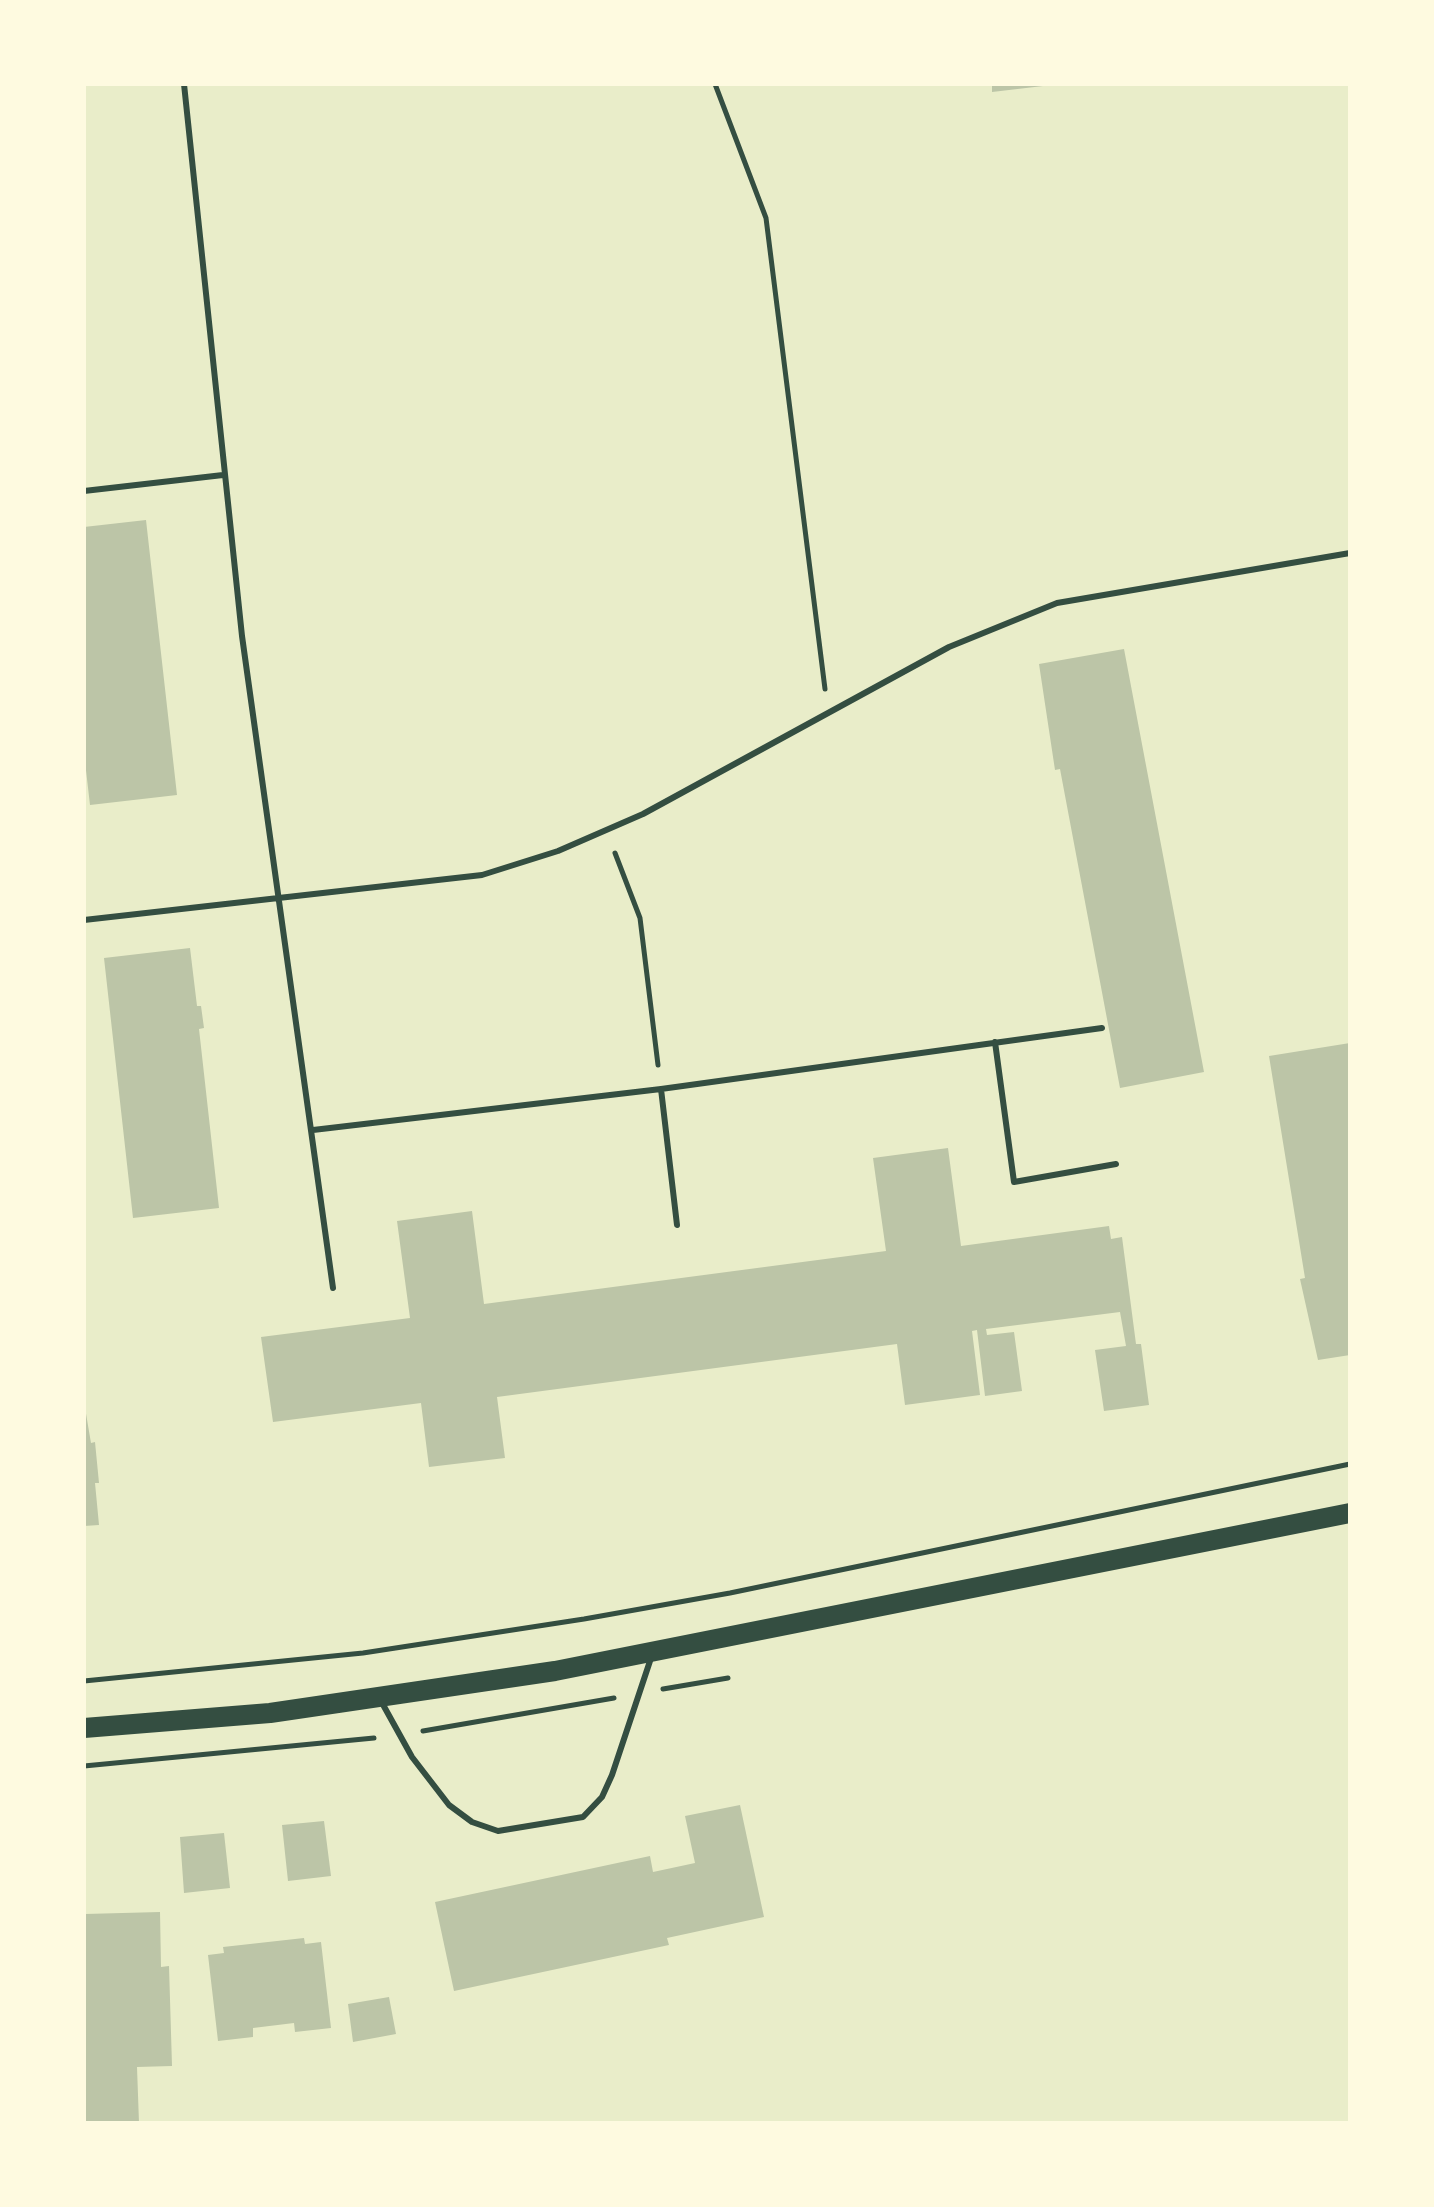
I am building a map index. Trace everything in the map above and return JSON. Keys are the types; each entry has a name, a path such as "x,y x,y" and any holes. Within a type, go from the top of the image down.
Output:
{"main road":[{"path":"84,1728 270,1713 555,1671 1350,1513"}],"lane":[{"path":"184,84 242,636 281,897 333,1288"},
{"path":"84,491 223,475"},
{"path":"84,920 482,875 558,851 643,814 827,710 949,647 1057,603 1350,553"},
{"path":"313,1130 661,1089 1102,1028"},
{"path":"995,1042 1014,1182 1116,1164"},
{"path":"661,1089 677,1225"},
{"path":"379,1698 412,1757 449,1805 472,1822 498,1831 583,1817 602,1797 612,1775 654,1651"}],"path":[{"path":"715,84 766,218 827,710"},
{"path":"605,830 640,918 661,1089"},
{"path":"84,1681 363,1653 584,1619 730,1593 1350,1464"}],"building":[{"path":"992,84 1043,84 1043,86 992,92"},
{"path":"146,520 177,795 90,805 84,753 84,527"},
{"path":"1124,649 1204,1072 1120,1088 1060,769 1055,770 1039,664"},
{"path":"190,948 197,1006 201,1006 204,1028 199,1029 219,1208 133,1218 104,958"},
{"path":"1350,1043 1350,1355 1318,1360 1300,1279 1305,1278 1269,1056"},
{"path":"948,1148 961,1246 1109,1226 1111,1239 1122,1237 1136,1344 1141,1344 1149,1405 1104,1411 1095,1350 1126,1346 1120,1312 986,1329 987,1335 1014,1332 1022,1391 985,1396 977,1330 972,1331 980,1395 905,1405 897,1344 497,1397 505,1458 429,1467 421,1403 273,1422 261,1337 410,1318 397,1221 472,1211 484,1304 886,1251 873,1158"},
{"path":"84,1402 91,1443 95,1442 99,1525 84,1526"},
{"path":"740,1805 764,1917 667,1938 669,1945 454,1991 435,1902 650,1856 653,1872 695,1863 685,1816"},
{"path":"324,1821 331,1876 288,1881 282,1825"},
{"path":"224,1833 230,1888 184,1893 180,1837"},
{"path":"160,1912 161,1967 169,1966 172,2066 137,2067 139,2123 84,2123 85,1914"},
{"path":"304,1938 305,1944 321,1942 331,2028 295,2032 294,2023 253,2028 253,2037 218,2041 208,1955 224,1953 223,1947"},
{"path":"389,1997 396,2034 353,2042 348,2004"}]}
